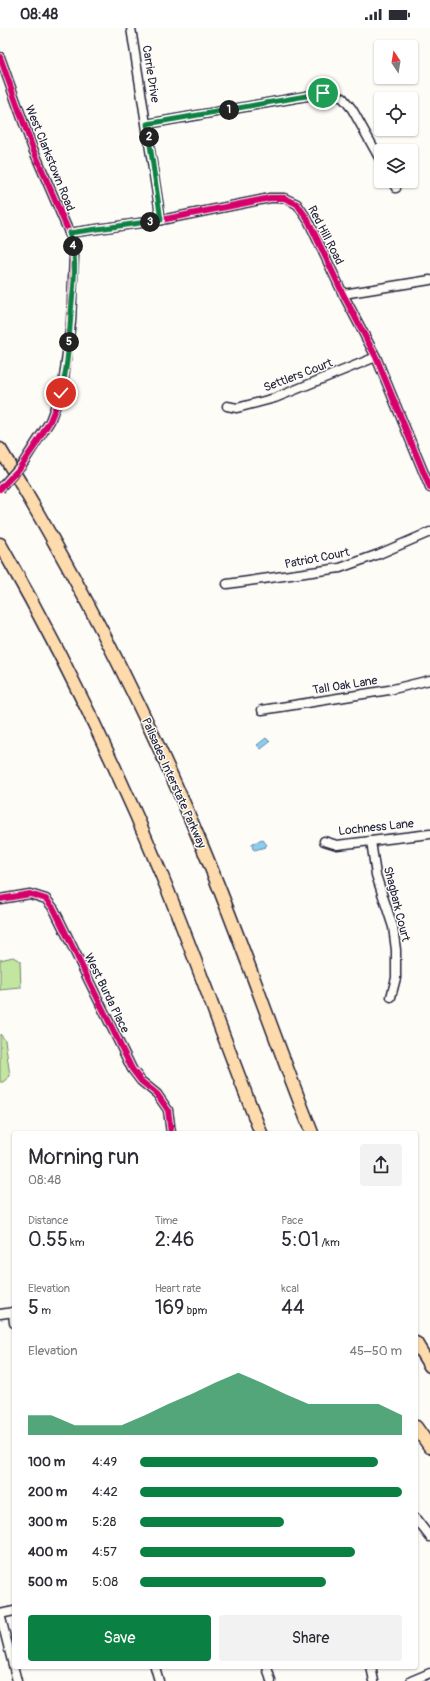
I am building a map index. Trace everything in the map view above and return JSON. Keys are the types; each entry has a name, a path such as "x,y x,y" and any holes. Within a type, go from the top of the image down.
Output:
{"highway":[{"name":"Palisades Interstate Parkway","path":"0,448 46,526 87,602 161,752 226,906 311,1131"},
{"path":"0,544 67,668 135,811 183,926 260,1131"},
{"path":"418,1345 430,1366"},
{"path":"418,1430 430,1447"}],"street":[{"name":"Carrie Drive","path":"131,28 161,220"},
{"name":"West Clarkstown Road","path":"0,489 23,463 48,425 57,406 63,386 68,349 74,267 74,247 33,149 1,62"},
{"path":"147,124 323,93 332,94 343,98 352,109 374,148"},
{"name":"Red Hill Road","path":"69,233 161,220 267,198 284,198 297,204 308,220 343,294 376,357 427,475 430,488"},
{"path":"343,294 430,280"},
{"name":"Settlers Court","path":"227,406 237,408 274,398 376,357"},
{"name":"Patriot Court","path":"227,584 340,568 379,554 430,532"},
{"name":"Tall Oak Lane","path":"262,710 388,690 430,680"},
{"name":"Lochness Lane","path":"324,840 338,845 430,834"},
{"name":"Shagbark Court","path":"371,841 376,875 393,927 396,950 396,978 391,997"},
{"name":"West Burda Place","path":"0,899 30,894 46,899 54,909 132,1069 141,1081 157,1094 168,1110 171,1131"},
{"path":"0,1314 12,1312"},
{"path":"418,1522 430,1537"},
{"path":"12,1611 0,1614 12,1661"},
{"path":"14,1669 17,1681"},
{"path":"156,1669 159,1681"},
{"path":"268,1669 271,1681"},
{"path":"372,1669 374,1681"},
{"path":"411,1681 430,1673"}],"green space":[{"path":"13,957 20,961 21,988 0,990 0,960"},
{"path":"0,1034 5,1040 10,1076 3,1082 0,1082"}],"water":[{"path":"266,738 270,742 261,749 257,745"},
{"path":"263,840 267,845 265,847 255,850 253,849 253,843"}],"cycle path":[{"path":"0,57 33,149 71,237 74,261 67,365 59,399 50,421 36,444 18,470 0,489"},
{"path":"69,233 161,220 270,198 284,198 297,204 308,220 343,294 376,357 430,488"},
{"path":"0,899 30,894 46,899 54,909 132,1069 141,1081 157,1094 168,1110 171,1131"}],"route":[{"path":"61,393 67,365 74,267 74,247 69,233 161,220 147,124 323,93"}]}
